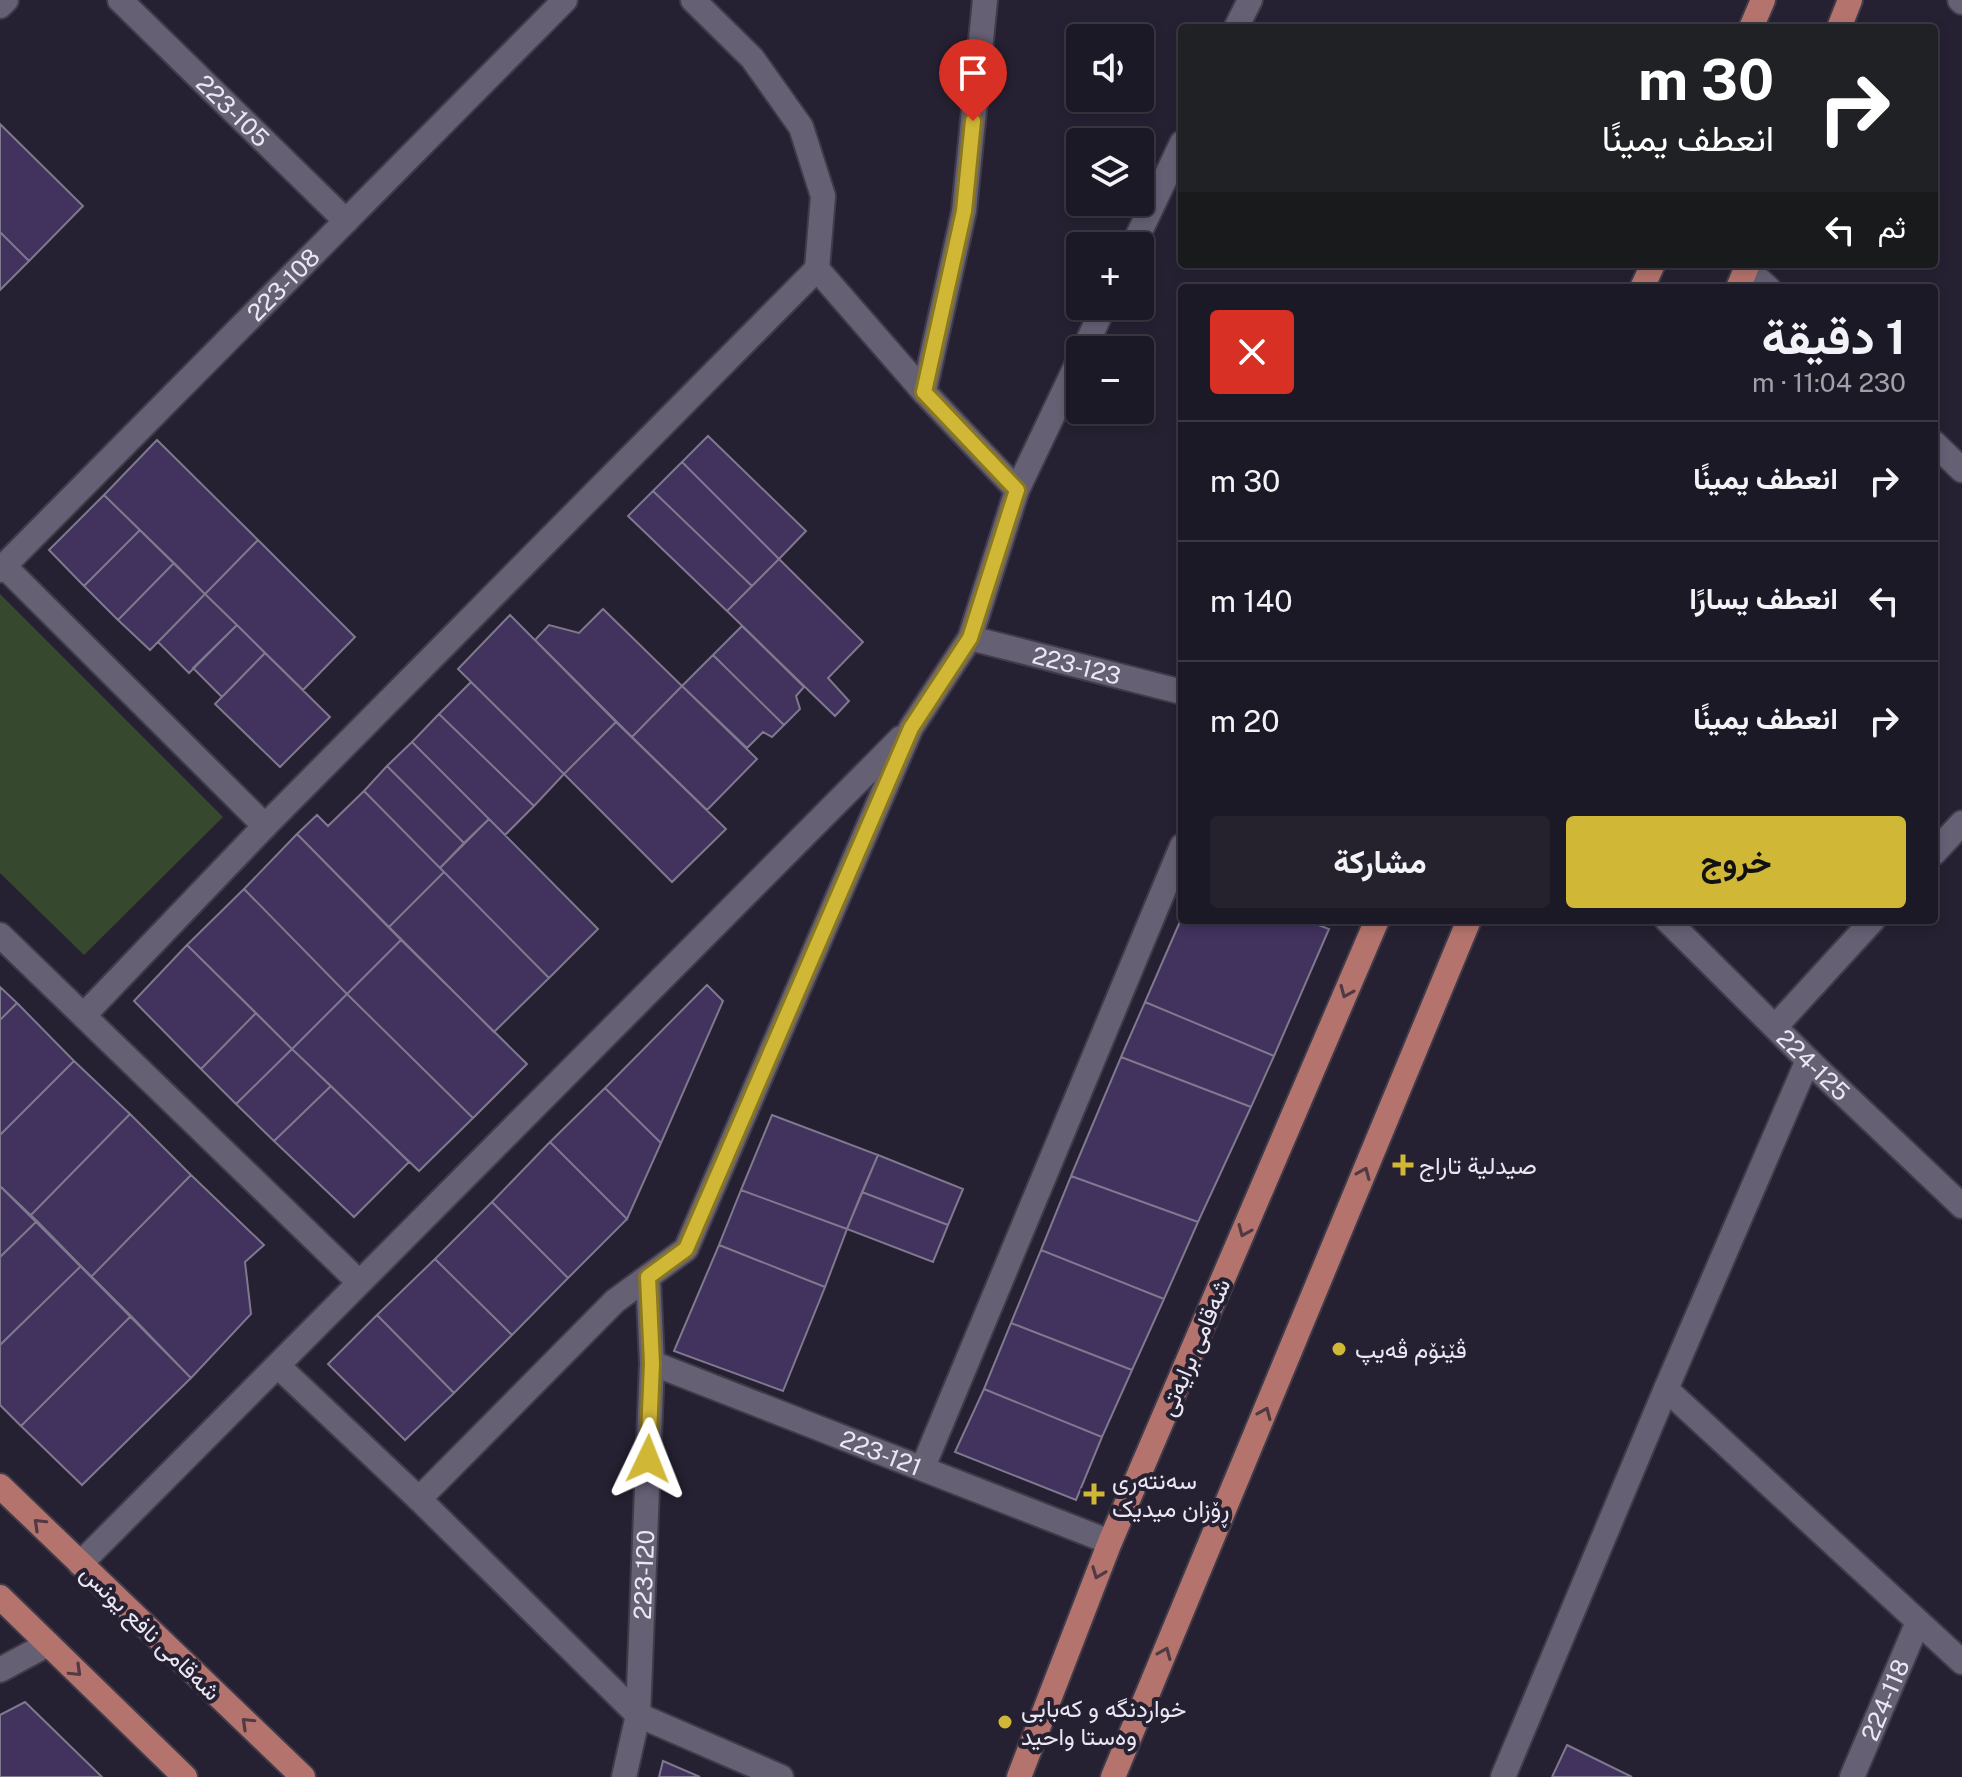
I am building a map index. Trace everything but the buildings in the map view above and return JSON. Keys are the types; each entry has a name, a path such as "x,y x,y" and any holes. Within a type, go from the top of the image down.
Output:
{"main road":[{"path":"1753,24 1763,0"},
{"path":"1841,24 1850,0"},
{"name":"شەقامی برایەتی","path":"1019,1777 1110,1542 1375,924"},
{"path":"1113,1777 1467,924"},
{"name":"شەقامی نافع یونس","path":"0,1486 303,1777"},
{"path":"0,1597 185,1777"}],"street":[{"path":"0,6 6,0"},
{"name":"223-105","path":"120,0 346,221"},
{"name":"223-108","path":"2,568 565,0"},
{"path":"84,1015 265,826 817,269 823,196 801,127 752,58 693,0"},
{"path":"924,392 964,211 985,0"},
{"path":"1238,24 1250,0"},
{"path":"1140,232 1178,151"},
{"path":"817,269 924,392 1017,490"},
{"path":"1744,273 1762,284"},
{"path":"419,1499 615,1301 686,1249 911,728 970,638 1017,490 1066,387"},
{"path":"1938,447 1962,470"},
{"path":"2,568 265,826"},
{"name":"223-123","path":"970,638 1178,691"},
{"path":"80,1564 911,728"},
{"path":"1938,849 1962,823"},
{"path":"923,1467 1178,856"},
{"name":"224-125","path":"1671,924 1962,1206"},
{"path":"1775,1027 1869,924"},
{"path":"0,935 359,1282"},
{"path":"1503,1777 1808,1060"},
{"name":"223-120","path":"624,1777 638,1715 652,1363 648,1277"},
{"name":"223-121","path":"652,1363 1110,1542"},
{"path":"278,1366 419,1499 638,1715 781,1777"},
{"path":"1666,1389 1962,1662"},
{"name":"224-118","path":"1852,1777 1918,1622"},
{"path":"0,1670 48,1644"}],"green space":[{"path":"0,594 223,817 84,955 0,873"}],"place":[{"name":"صيدلية تاراج","path":"1403,1165"},
{"name":"ڤێنۆم ڤەیپ","path":"1339,1349"},
{"name":"سەنتەری ڕۆزان میدیک","path":"1094,1494"},
{"name":"خواردنگە و کەبابی وەستا واحید","path":"1005,1722"}],"route":[{"path":"648,1459 652,1363 648,1277 686,1249 911,728 970,638 1017,490 924,392 964,211 973,121"}]}
